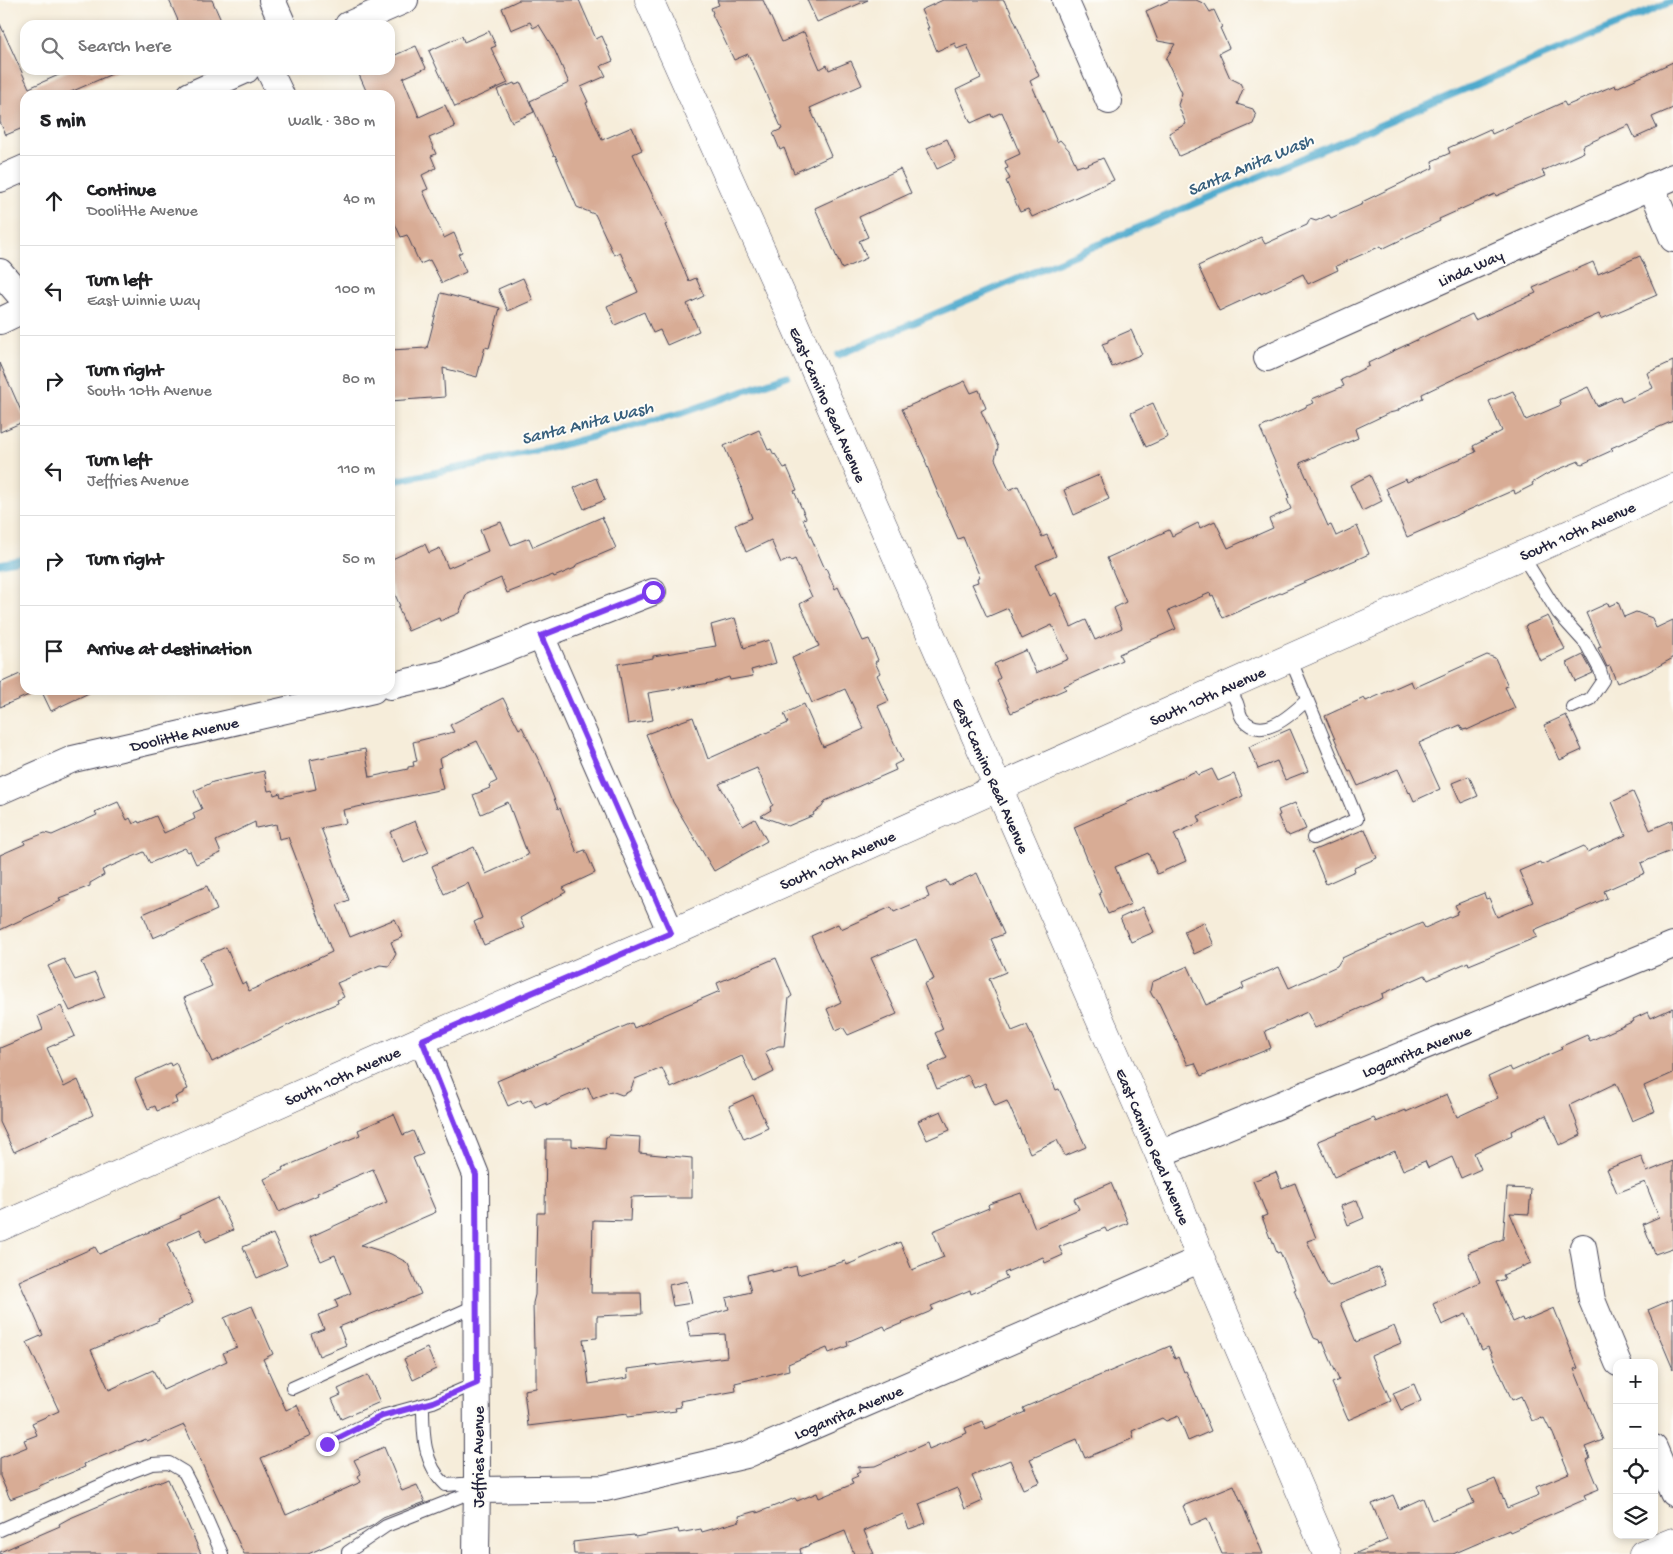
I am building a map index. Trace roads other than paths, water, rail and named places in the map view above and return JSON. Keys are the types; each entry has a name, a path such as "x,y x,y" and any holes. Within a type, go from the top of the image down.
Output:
{"street":[{"path":"272,0 281,20"},
{"path":"359,20 405,0"},
{"name":"East Camino Real Avenue","path":"649,0 1159,1154 1201,1259 1327,1554"},
{"path":"1065,0 1109,101"},
{"path":"201,90 235,75"},
{"path":"271,75 279,90"},
{"path":"0,179 20,170"},
{"path":"1662,182 1673,239"},
{"name":"Linda Way","path":"1267,358 1662,182"},
{"path":"0,272 20,296"},
{"path":"0,320 20,311"},
{"name":"South 10th Avenue","path":"0,1227 422,1040 671,933 1673,488"},
{"path":"395,685 443,674 653,592"},
{"path":"541,636 671,933"},
{"name":"Doolittle Avenue","path":"0,791 72,759 351,695"},
{"name":"Loganrita Avenue","path":"1159,1154 1673,944"},
{"name":"Jeffries Avenue","path":"422,1040 476,1175 476,1554"},
{"path":"1583,1247 1592,1300 1616,1359"},
{"name":"Loganrita Avenue","path":"477,1486 605,1488 746,1456 1201,1259"},
{"path":"1654,1449 1673,1493"},
{"path":"1643,1554 1673,1542"}],"lane":[{"path":"1522,555 1558,613 1586,644 1600,670 1603,680 1590,700 1572,707"},
{"path":"1290,658 1357,819 1313,838"},
{"path":"1228,685 1237,703 1240,716 1249,726 1260,728 1272,726 1289,717 1308,700"},
{"path":"292,1388 477,1305"},
{"path":"327,1444 382,1416 423,1405 477,1383"},
{"path":"423,1405 424,1436 427,1452 439,1479 446,1485 477,1486"},
{"path":"0,1530 145,1466 169,1463 184,1472 197,1496 222,1554"},
{"path":"348,1554 348,1552 386,1526 477,1486"}],"waterway":[{"name":"Santa Anita Wash","path":"838,355 1673,1"},
{"name":"Santa Anita Wash","path":"395,481 543,450 682,413 787,376"},
{"name":"Santa Anita Wash","path":"0,564 20,560"}]}
